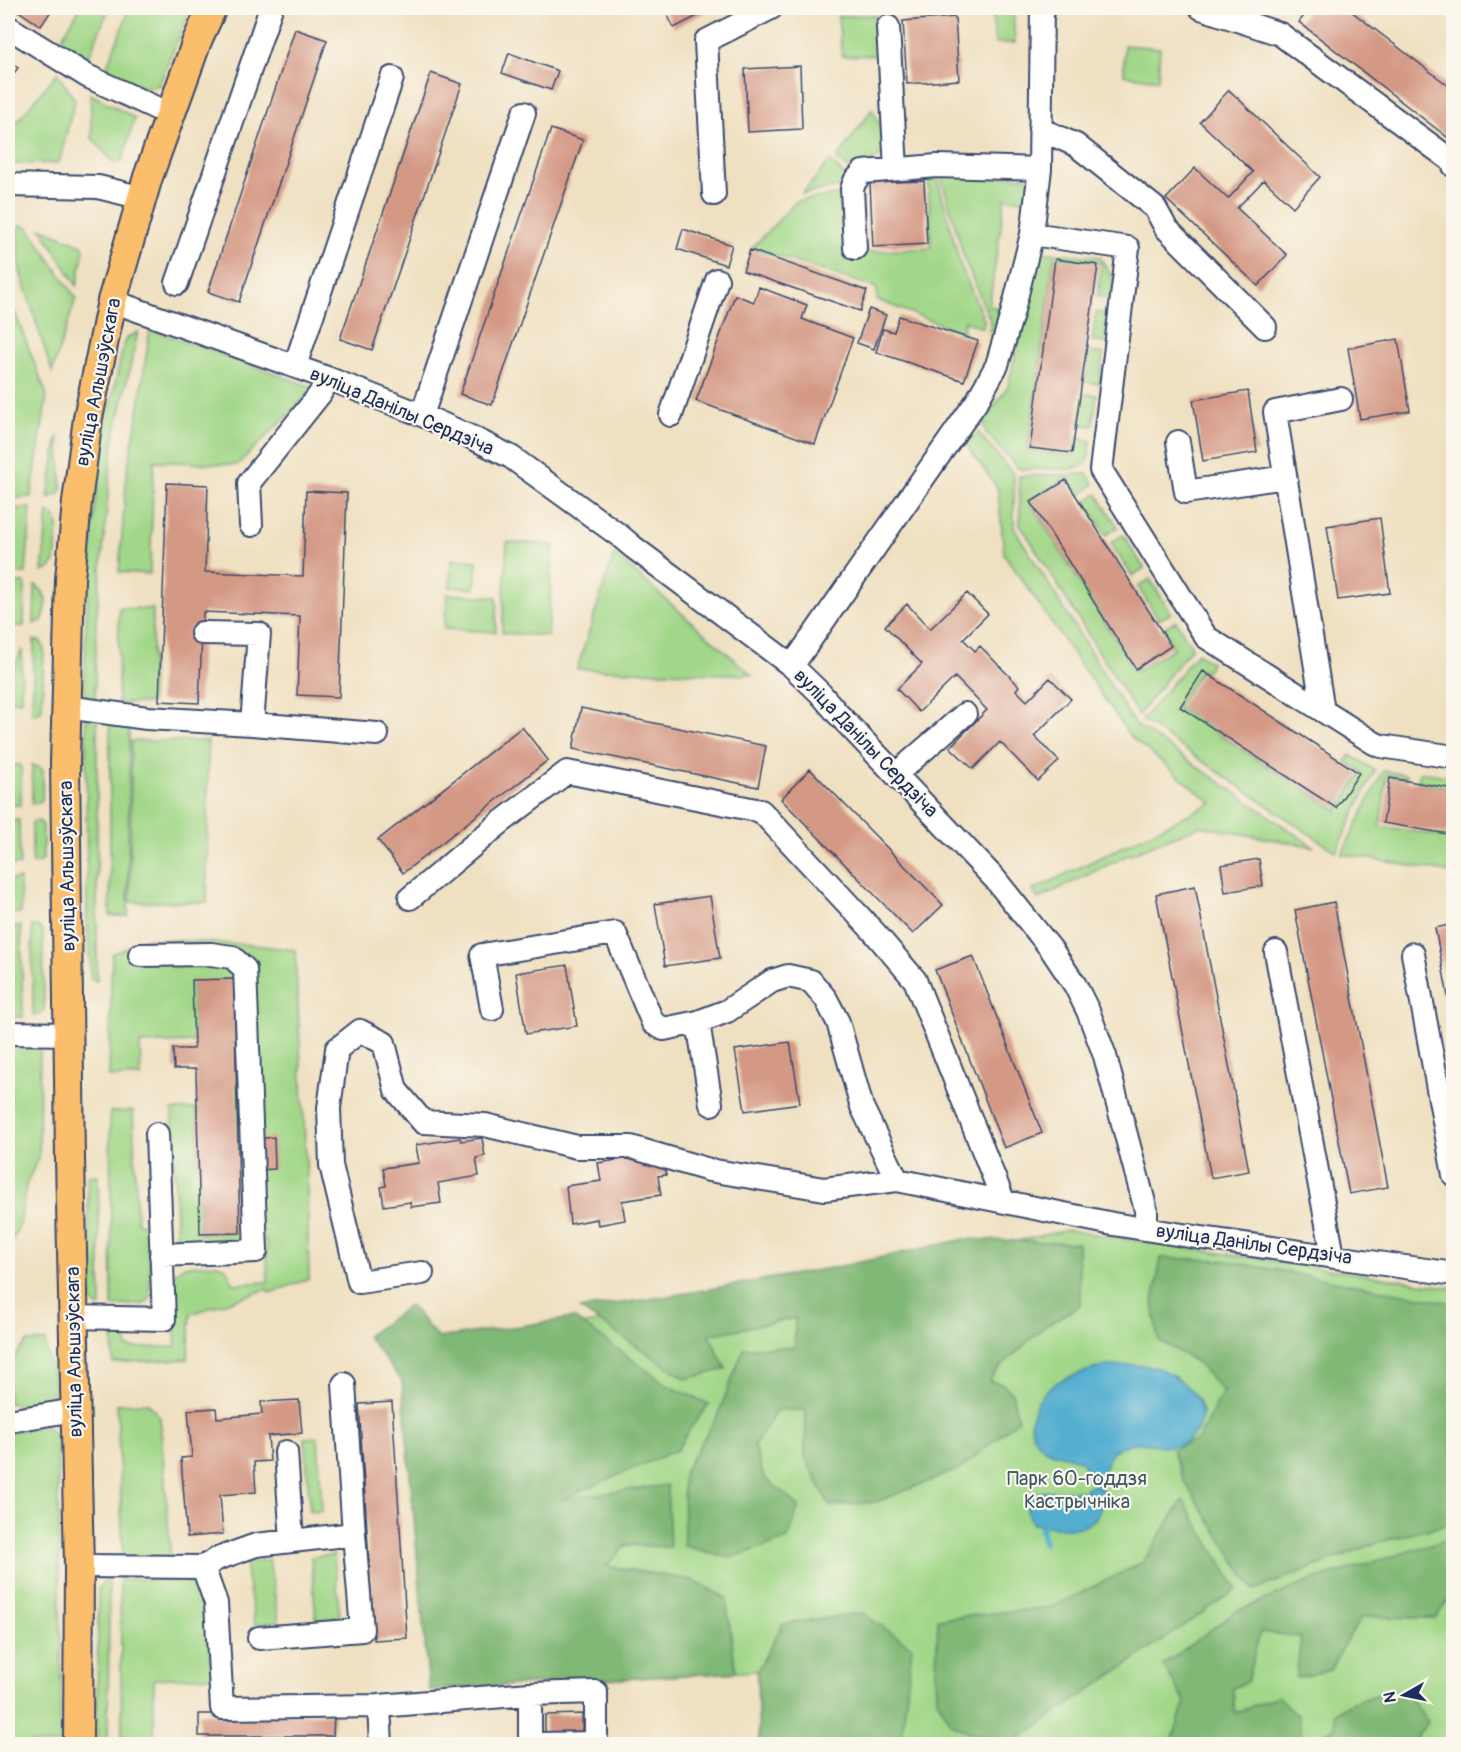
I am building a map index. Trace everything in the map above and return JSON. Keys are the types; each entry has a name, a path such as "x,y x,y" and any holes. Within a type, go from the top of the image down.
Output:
{"main road":[{"name":"вуліца Альшэўскага","path":"78,1744 79,1566 73,1317 66,707 70,579 87,418 112,301 148,177 197,41 212,8"}],"street":[{"path":"177,283 271,8"},
{"path":"714,194 706,41 771,8"},
{"path":"792,666 977,401 997,365 1032,234 1040,169 1042,8"},
{"path":"1201,8 1280,34 1452,161 1454,166"},
{"path":"8,27 87,76 171,114"},
{"path":"888,27 896,169"},
{"path":"295,366 392,78"},
{"path":"422,415 524,113"},
{"path":"1040,129 1076,145 1155,208 1166,228 1265,327"},
{"path":"855,248 852,189 855,181 863,172 937,166 1040,169"},
{"path":"8,185 98,187 143,198"},
{"path":"1032,234 1128,248 1101,470 1206,637 1381,746 1454,757"},
{"path":"671,415 717,280"},
{"name":"вуліца Данілы Сердзіча","path":"112,301 295,366 422,415 471,436 511,457 792,666 995,879 1051,949 1075,985 1088,1011 1105,1056 1146,1210 1146,1228 1454,1274"},
{"path":"251,525 249,483 320,394 327,378"},
{"path":"1323,711 1275,412 1341,399"},
{"path":"1178,442 1186,492 1285,477"},
{"path":"202,633 259,634 252,724"},
{"path":"66,707 147,718 377,734"},
{"path":"896,774 965,714"},
{"path":"410,898 500,823 567,772 760,811 874,932 915,981 1003,1200"},
{"path":"492,1009 482,955 615,933 653,1023 664,1029 698,1023 727,1011 772,981 788,976 811,981 826,999 838,1022 862,1107 897,1180"},
{"path":"1276,952 1333,1256"},
{"path":"140,955 211,954 232,957 245,969 256,1251 161,1255"},
{"path":"1413,954 1454,1175"},
{"path":"698,1023 711,1104"},
{"path":"422,1273 359,1282 332,1165 329,1108 337,1049 360,1031 384,1043 396,1090 423,1122 486,1125 577,1147 631,1147 709,1170 824,1189 897,1180 1113,1224 1146,1228"},
{"path":"8,1034 69,1034"},
{"path":"73,1317 164,1319 157,1134"},
{"path":"259,1638 363,1630 344,1384"},
{"path":"8,1421 75,1410"},
{"path":"286,1452 292,1541"},
{"path":"79,1566 203,1567 217,1559 256,1545 354,1534"},
{"path":"203,1567 216,1603 222,1708 379,1706 530,1694 596,1692 596,1743 538,1744"},
{"path":"530,1694 530,1744"},
{"path":"379,1706 381,1744"}],"green space":[{"path":"80,8 109,8 85,66 55,49"},
{"path":"130,8 191,8 159,85 143,89 105,71"},
{"path":"992,8 1013,8 1015,43 995,43"},
{"path":"876,15 879,55 842,56 838,16"},
{"path":"1124,45 1160,48 1158,80 1124,75"},
{"path":"57,73 75,100 59,163 8,164 8,133"},
{"path":"90,94 135,118 122,161 114,163 92,138"},
{"path":"872,109 888,140 885,148 874,160 848,169 837,159"},
{"path":"830,161 844,175 844,186 802,194"},
{"path":"936,172 960,264 984,320 983,328 964,321 963,333 877,300 877,288 752,248 797,201 842,194 847,253 931,248 928,173"},
{"path":"940,172 1026,177 1030,180 1031,201 1005,198 989,306 1005,309 1002,321 992,331 989,331 990,320 965,261"},
{"path":"20,225 28,227 76,298 52,372 20,271 16,236"},
{"path":"41,228 82,245 84,249 77,286"},
{"path":"1039,252 1100,257 1113,279 1111,299 1098,296 1101,263 1054,257 1028,450 1074,456 1077,438 1091,441 1087,463 1072,469 1019,469 986,433 983,422 1008,387"},
{"path":"8,295 47,395 31,497 8,498"},
{"path":"1096,312 1109,314 1105,343 1092,341"},
{"path":"150,329 315,388 237,465 154,461 150,574 119,572 127,472"},
{"path":"138,332 113,443 96,622 95,700 84,699 86,622 102,444 123,347 128,337"},
{"path":"1090,352 1103,354 1099,384 1085,382"},
{"path":"1084,394 1097,395 1093,426 1079,424"},
{"path":"978,432 1014,475 1014,528 1134,723 1314,847 1200,826 1128,855 1038,899 1033,890 1212,803 1130,736 1004,554 998,489 966,444"},
{"path":"58,435 62,489 59,494 48,498"},
{"path":"1087,474 1094,484 1080,495 1068,477 1029,501 1136,672 1174,648 1163,628 1176,621 1192,647 1138,715 1020,524 1019,476"},
{"path":"1097,494 1118,527 1106,535 1085,502"},
{"path":"31,508 26,573 8,573 8,509"},
{"path":"48,512 56,518 58,526 55,562 49,569 42,572"},
{"path":"1123,535 1144,568 1132,576 1111,543"},
{"path":"507,542 553,545 548,636 502,633"},
{"path":"614,554 752,675 577,669"},
{"path":"451,559 477,561 475,589 450,587"},
{"path":"1150,579 1171,613 1159,620 1138,587"},
{"path":"8,583 25,583 24,626 8,626"},
{"path":"35,585 43,592 46,606 42,621 34,624"},
{"path":"447,594 497,597 496,632 444,629"},
{"path":"119,608 153,609 151,703 118,703"},
{"path":"34,640 40,641 44,647 42,708 39,713 32,714"},
{"path":"22,650 21,701 8,701 8,680"},
{"path":"1197,653 1211,662 1207,671 1201,670 1177,707 1337,811 1362,772 1346,761 1350,755 1375,770 1336,852 1142,720"},
{"path":"97,714 97,981 91,979 87,918 86,716"},
{"path":"110,721 129,721 128,916 110,916"},
{"path":"131,741 208,741 207,902 130,902"},
{"path":"8,765 21,765 21,805 8,805"},
{"path":"32,765 43,770 42,800 32,804"},
{"path":"1383,771 1407,775 1406,779 1387,776 1380,826 1453,838 1453,873 1342,854"},
{"path":"1420,772 1453,777 1453,788 1418,783"},
{"path":"8,820 19,820 20,865 8,865"},
{"path":"39,821 43,825 43,860 32,863 32,822"},
{"path":"20,879 21,913 8,913 8,880"},
{"path":"8,926 21,926 23,1017 12,1017 12,966 8,965"},
{"path":"32,926 39,927 43,932 44,1010 33,1015"},
{"path":"147,939 253,945 295,950 307,1180 309,1279 269,1293 268,1289 191,1314 188,1359 113,1363 112,1327 126,1331 127,1348 176,1347 171,1281 174,1274 184,1266 218,1264 226,1268 234,1284 268,1282 266,1240 177,1245 172,1110 197,1109 200,1234 239,1233 192,980 194,1042 140,1044 141,1077 109,1077 112,954"},
{"path":"10,1045 40,1045 39,1156 26,1185 20,1224 8,1248 8,1111"},
{"path":"133,1111 137,1222 150,1227 150,1299 144,1304 112,1306 110,1112"},
{"path":"98,1175 101,1306 95,1306 91,1298 87,1176"},
{"name":"Парк 60-годдзя Кастрычніка","path":"1067,1230 1453,1288 1453,1744 759,1744 757,1671 429,1690 400,1355 807,1287"},
{"path":"965,1239 1078,1243 1080,1305 1044,1327 995,1372 989,1381 1003,1384 1012,1393 1018,1420 960,1469 876,1502 830,1506 805,1457 806,1410 777,1410 754,1446 764,1477 799,1506 788,1539 730,1558 684,1546 683,1473 717,1417 744,1348 795,1347 795,1318 709,1335 726,1369 686,1379 580,1309 837,1267"},
{"path":"1161,1258 1222,1260 1453,1303 1453,1523 1376,1543 1254,1590 1184,1481 1172,1450 1198,1439 1223,1391 1195,1361 1158,1340 1153,1302"},
{"path":"410,1305 438,1338 574,1318 669,1386 709,1404 677,1450 562,1499 667,1485 670,1547 626,1545 606,1566 692,1580 726,1598 736,1672 429,1690 402,1381 367,1336"},
{"path":"45,1341 54,1382 54,1396 35,1408 8,1403 8,1365 27,1342"},
{"path":"148,1403 160,1417 171,1560 123,1556 117,1404"},
{"path":"44,1426 57,1436 61,1660 60,1744 8,1744 8,1432"},
{"path":"318,1437 322,1511 310,1512 305,1438"},
{"path":"1183,1500 1237,1589 1011,1744 980,1736 952,1725 937,1699 938,1619 1052,1607 1143,1562"},
{"path":"1453,1538 1453,1594 1435,1618 1362,1617 1330,1670 1296,1678 1301,1637 1260,1632 1247,1682 1233,1688 1235,1713 1277,1696 1298,1715 1303,1744 1171,1744 1185,1701 1163,1665 1235,1612 1313,1580"},
{"path":"334,1555 340,1617 316,1620 311,1557"},
{"path":"269,1559 279,1622 255,1625 245,1563"},
{"path":"109,1577 108,1744 97,1744 98,1589"},
{"path":"120,1578 182,1581 197,1583 204,1589 212,1676 154,1679 154,1744 122,1744"},
{"path":"863,1613 912,1647 901,1744 759,1744 757,1671 783,1624"},
{"path":"1387,1692 1408,1695 1428,1722 1411,1744 1317,1744 1316,1737 1335,1728 1334,1713 1353,1702"}],"water":[{"path":"1105,1366 1147,1366 1172,1375 1189,1388 1197,1399 1202,1412 1200,1424 1188,1440 1180,1445 1134,1443 1116,1450 1107,1462 1103,1477 1098,1478 1098,1487 1103,1490 1101,1505 1097,1516 1090,1523 1071,1528 1033,1524 1027,1511 1027,1502 1032,1496 1040,1492 1051,1491 1084,1492 1087,1487 1093,1486 1092,1478 1086,1479 1084,1466 1080,1460 1049,1451 1037,1442 1031,1425 1034,1409 1040,1398 1055,1384 1074,1375"}],"building":[{"path":"14,8 53,8 41,26"},
{"path":"664,8 713,8 674,28"},
{"path":"1310,8 1347,8 1454,90 1454,129 1447,137 1299,22"},
{"path":"955,17 959,80 907,84 903,21"},
{"path":"295,29 327,40 239,302 208,292"},
{"path":"509,53 558,71 551,90 502,73"},
{"path":"8,60 18,68 8,81"},
{"path":"800,66 802,129 748,132 745,69"},
{"path":"431,73 462,84 372,350 340,339"},
{"path":"1229,90 1320,177 1293,207 1264,180 1237,208 1287,255 1258,286 1166,199 1195,168 1228,199 1253,172 1200,122"},
{"path":"551,129 583,140 492,405 460,394"},
{"path":"924,181 927,244 873,247 870,183"},
{"path":"683,229 732,245 726,265 677,249"},
{"path":"750,250 867,291 860,311 743,271"},
{"path":"1055,259 1098,265 1072,453 1030,448"},
{"path":"759,287 807,305 802,319 853,338 815,444 696,401 735,295 754,302"},
{"path":"869,309 886,315 874,349 857,343"},
{"path":"899,316 978,341 964,381 876,352 883,329 894,332"},
{"path":"1398,339 1410,411 1360,419 1348,348"},
{"path":"1248,391 1257,452 1203,461 1193,400"},
{"path":"1066,480 1171,646 1136,669 1031,502"},
{"path":"167,483 208,485 205,572 303,576 306,491 347,493 339,697 297,695 300,616 203,612 199,703 159,701"},
{"path":"1380,518 1390,593 1338,600 1327,526"},
{"path":"967,593 988,614 963,639 975,651 980,646 1019,686 1016,690 1027,701 1050,678 1071,699 1034,736 1059,761 1038,781 1000,742 973,769 950,747 987,710 955,677 919,712 897,689 922,664 885,626 907,604 930,629"},
{"path":"1203,671 1359,773 1336,808 1180,707"},
{"path":"581,708 766,746 758,787 573,749"},
{"path":"522,727 548,760 403,873 378,840"},
{"path":"810,769 943,905 913,934 781,799"},
{"path":"1390,778 1454,789 1454,835 1383,823"},
{"path":"1259,859 1263,886 1225,892 1221,865"},
{"path":"1195,886 1249,1171 1211,1178 1156,894"},
{"path":"710,896 720,958 665,966 655,904"},
{"path":"1334,902 1388,1187 1349,1194 1295,910"},
{"path":"1454,924 1454,1017 1452,1018 1435,928"},
{"path":"973,956 1042,1133 1004,1148 935,970"},
{"path":"567,965 577,1026 526,1034 516,973"},
{"path":"234,979 240,1233 200,1234 196,1069 174,1069 173,1049 194,1049 192,980"},
{"path":"790,1042 800,1103 745,1111 735,1050"},
{"path":"274,1137 275,1169 259,1170 258,1139"},
{"path":"460,1138 461,1141 482,1138 485,1156 476,1158 479,1176 438,1183 441,1203 411,1207 410,1202 384,1206 381,1187 386,1186 383,1168 419,1163 416,1145"},
{"path":"644,1156 663,1157 666,1175 658,1176 661,1195 622,1201 625,1220 598,1225 597,1219 570,1224 566,1186 601,1181 598,1163"},
{"path":"299,1400 302,1433 268,1436 270,1461 254,1462 256,1492 220,1495 223,1534 187,1537 181,1458 192,1457 188,1410 216,1408 217,1418 262,1414 261,1402"},
{"path":"392,1402 407,1638 374,1640 359,1404"},
{"path":"199,1714 334,1714 333,1736 199,1736"},
{"path":"582,1714 582,1736 545,1736 545,1715"}],"waterway":[{"path":"1043,1525 1041,1529 1044,1543"}]}
